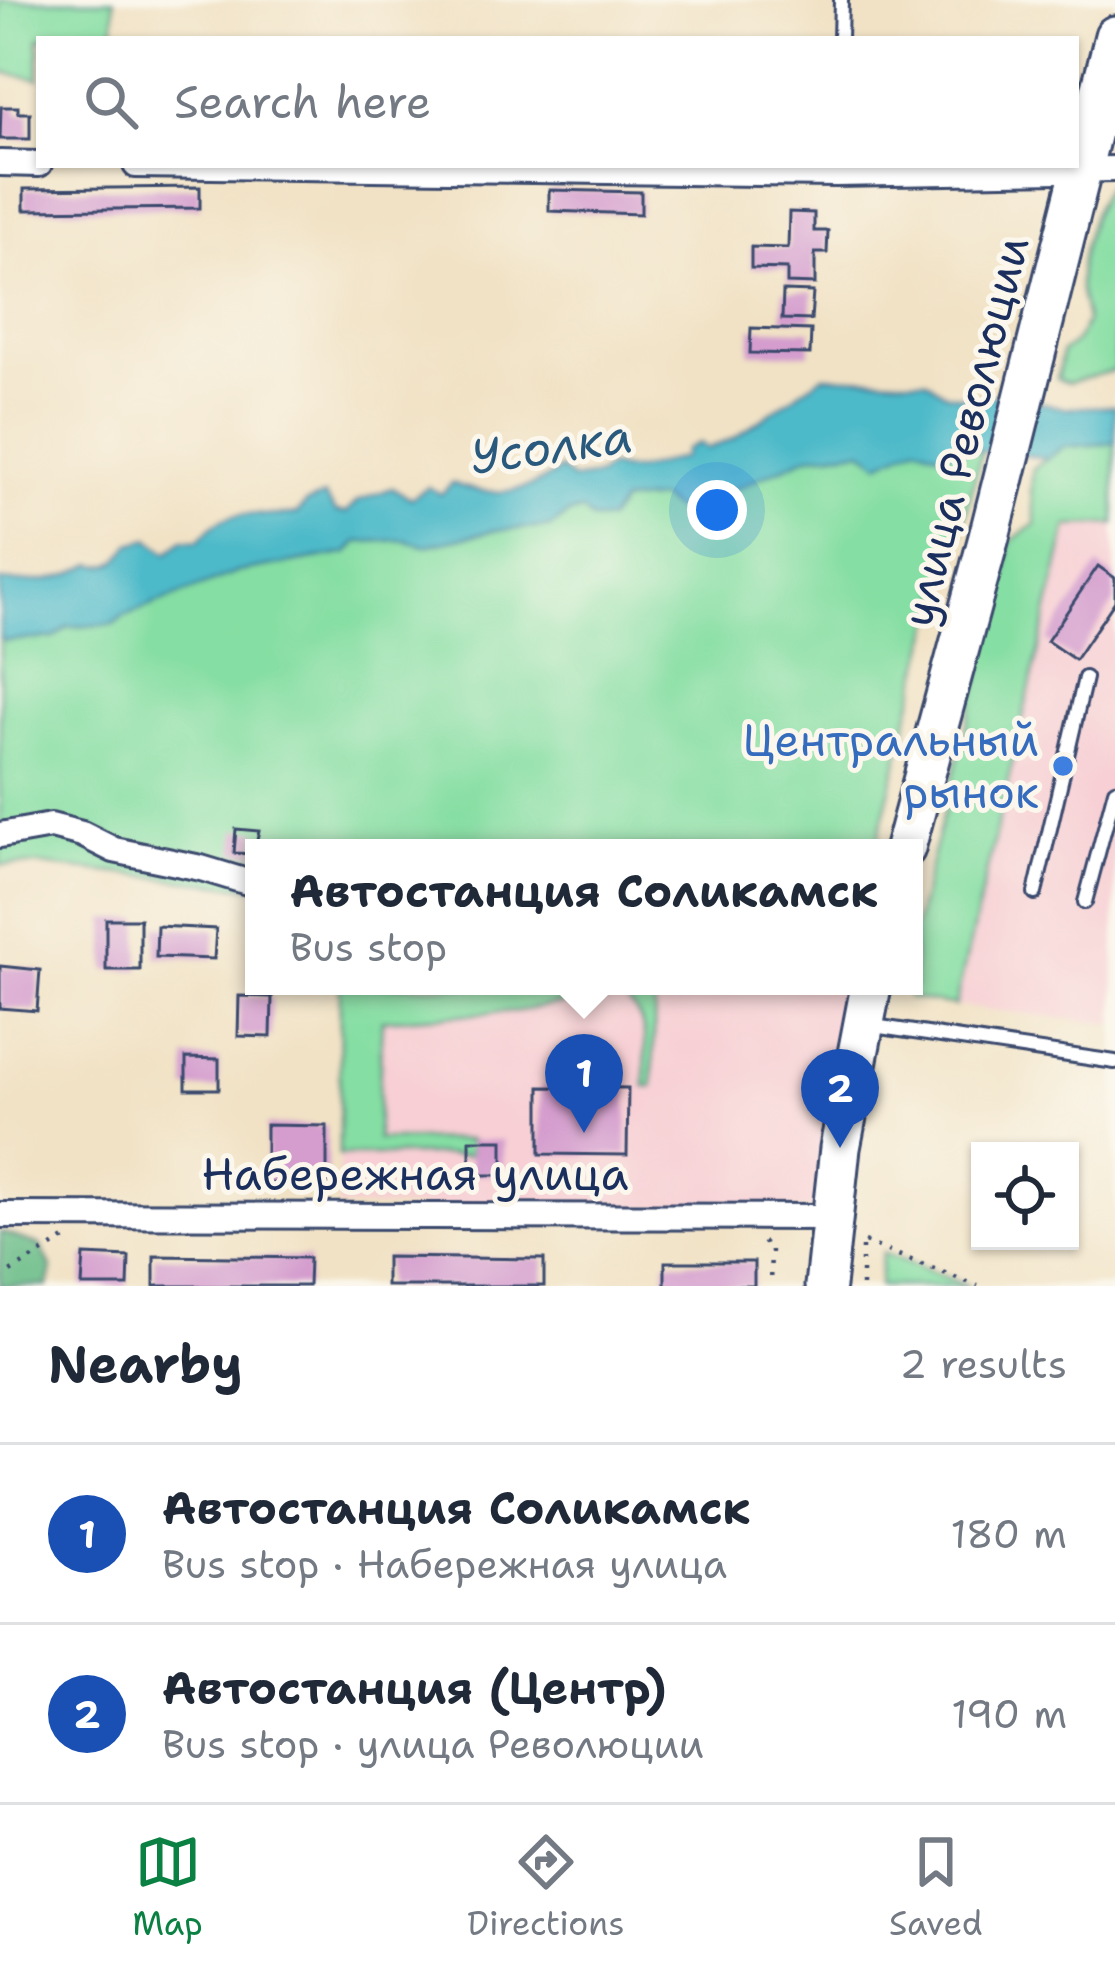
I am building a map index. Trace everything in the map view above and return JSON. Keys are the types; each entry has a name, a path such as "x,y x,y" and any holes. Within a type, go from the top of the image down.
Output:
{"main road":[{"name":"улица Революции","path":"907,839 1044,315 1098,169 1115,36"},
{"path":"824,1286 830,1217 869,995"}],"street":[{"path":"0,163 36,164"},
{"path":"661,168 1098,169"},
{"path":"0,835 51,826 115,850 245,881"},
{"name":"Набережная улица","path":"0,1215 830,1217"}],"lane":[{"path":"840,36 842,0"},
{"path":"1035,893 1085,678"},
{"path":"1085,902 1115,790"},
{"path":"862,1025 1115,1062"}],"path":[{"path":"0,1278 70,1236"},
{"path":"862,1286 862,1241 978,1286"}],"shaded area":[{"name":"Центральный рынок","path":"1115,524 1115,1024 955,1006 1068,525"},
{"path":"466,995 848,995 822,1209 338,1207 342,1014"}],"green space":[{"path":"0,0 114,0 114,36 36,36 36,78 0,72"},
{"path":"1115,177 1115,370 1068,383 1057,379 1062,352 1075,342 1086,323 1079,285 1084,244 1100,198"},
{"path":"1115,443 1115,524 1068,526 955,1006 909,998 923,995 923,893 1006,575 1010,542 1036,524 1033,468 1063,447"},
{"path":"918,445 982,450 962,530 949,556 878,839 245,839 245,887 0,865 0,637 6,641 68,627 113,624 238,572 348,553 357,542 404,540 425,546 496,530 551,527 568,514 582,511 608,520 621,502 660,499 675,510 811,455 864,450 880,462"},
{"path":"340,995 616,995 518,1011 382,1020 377,1139 470,1140 470,1155 339,1155"},
{"path":"616,995 655,995 653,1087 645,1087 644,1035 628,1003"},
{"path":"0,1232 40,1245 52,1269 48,1286 0,1286"},
{"path":"882,1253 969,1286 879,1286"}],"water":[{"path":"823,376 926,380 945,393 970,398 1004,394 1064,408 1115,406 1115,443 1063,447 1048,458 961,448 942,454 918,445 880,463 863,450 811,455 716,497 706,497 691,510 675,510 660,499 622,502 608,520 591,520 582,511 568,514 551,527 496,530 425,546 404,540 357,542 348,553 238,572 113,624 68,627 54,638 5,641 0,637 0,581 48,580 93,564 111,564 131,544 149,539 168,553 183,540 198,541 229,517 297,514 306,503 324,496 336,512 346,513 358,501 392,488 411,498 428,487 441,494 452,483 480,491 508,491 536,484 560,469 572,480 598,476 609,467 646,468 683,458 685,449 699,443 707,449 733,439"}],"building":[{"path":"1,107 30,113 30,139 0,139"},
{"path":"200,187 200,208 24,210 24,189"},
{"path":"549,190 641,192 641,214 549,211"},
{"path":"789,212 814,213 814,231 828,231 827,253 815,253 815,284 787,283 787,269 751,268 751,247 788,248"},
{"path":"783,291 813,292 811,320 782,319"},
{"path":"751,328 811,330 810,354 750,353"},
{"path":"1098,566 1115,578 1115,601 1075,660 1047,641"},
{"path":"236,829 259,831 257,839 245,839 245,854 234,853"},
{"path":"106,919 140,919 140,970 106,970"},
{"path":"157,926 216,929 214,959 156,957"},
{"path":"0,966 40,970 37,1011 0,1008"},
{"path":"239,996 272,997 271,1037 238,1036"},
{"path":"186,1058 219,1059 219,1089 186,1089"},
{"path":"540,1087 628,1088 627,1155 540,1154"},
{"path":"266,1125 327,1126 327,1184 266,1183"},
{"path":"470,1140 503,1140 503,1175 470,1175"},
{"path":"84,1255 129,1257 128,1286 82,1286"},
{"path":"154,1256 309,1258 308,1286 154,1286"},
{"path":"386,1257 544,1259 544,1286 386,1286"},
{"path":"665,1262 754,1262 754,1286 665,1286"}],"place":[{"name":"Центральный рынок","path":"1063,766"},
{"name":"Автостанция Соликамск","path":"584,1133"},
{"name":"Автостанция (Центр)","path":"840,1148"}],"water label":[{"name":"Усолка","path":"551,446"}]}
